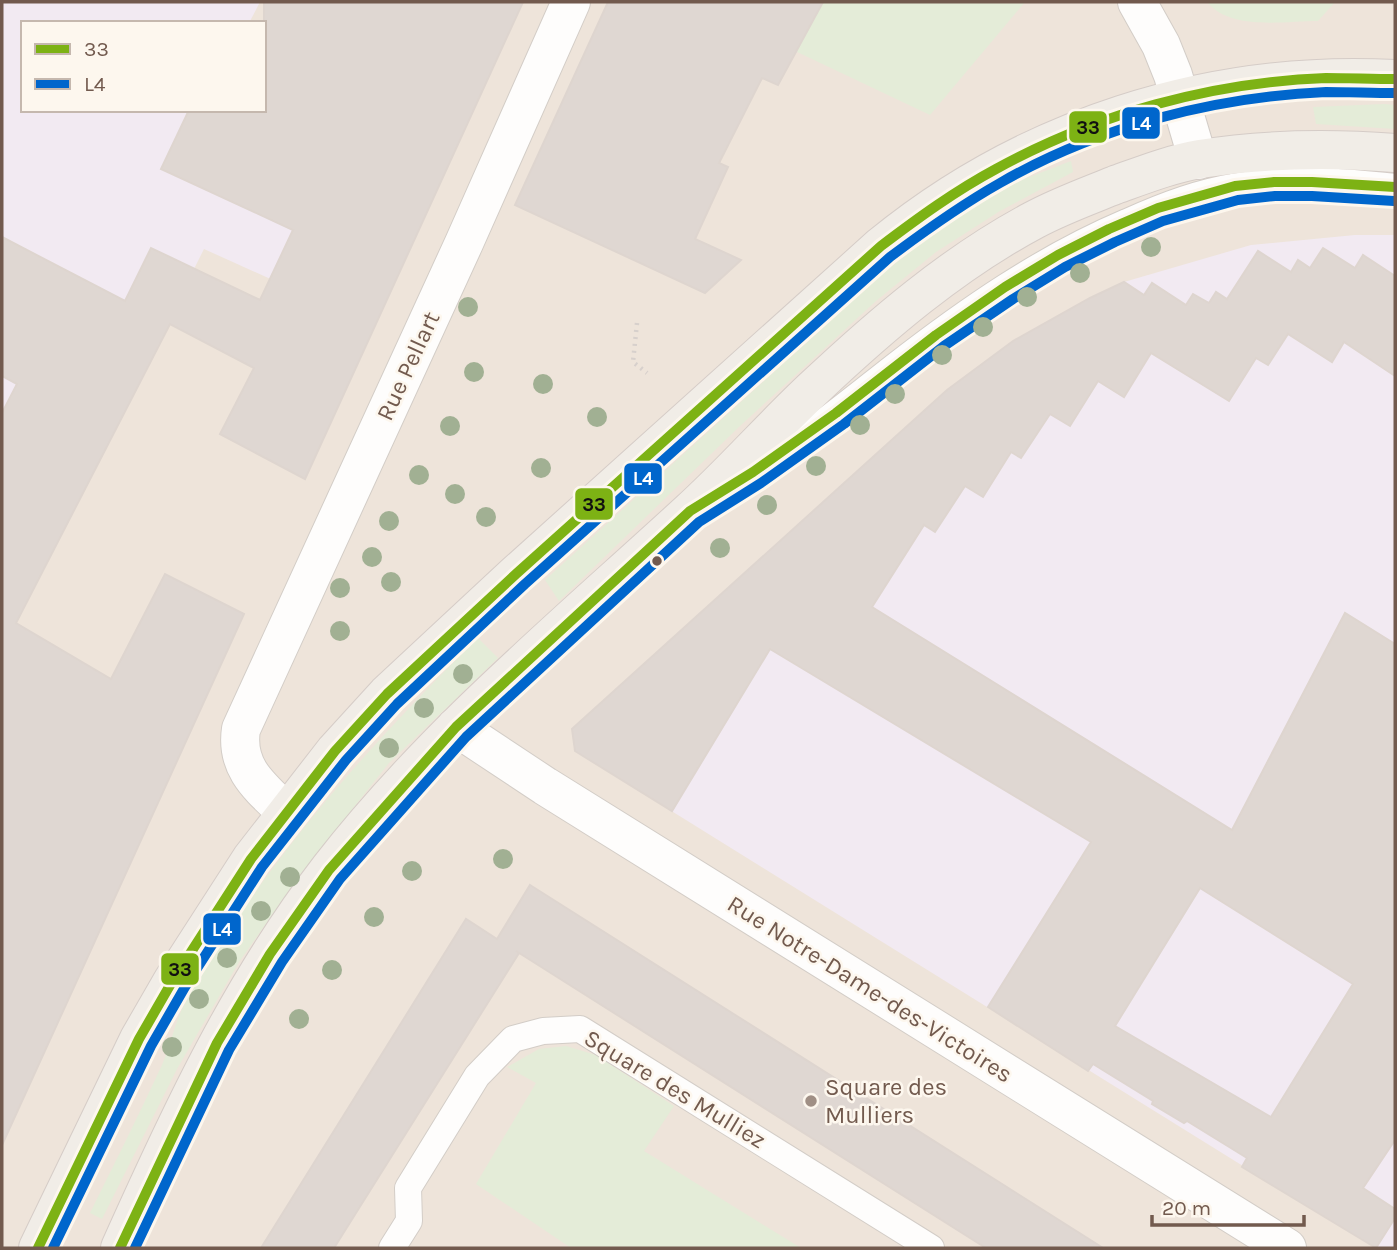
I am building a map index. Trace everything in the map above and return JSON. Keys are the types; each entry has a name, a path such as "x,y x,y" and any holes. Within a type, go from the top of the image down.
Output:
{"main road":[{"path":"38,1248 139,1039 218,908 286,811 335,751 397,684 731,379 909,223 967,184 1021,156 1078,130 1181,97 1293,79 1395,79"},
{"path":"120,1248 196,1084 257,973 329,870 456,727 690,511 816,385 889,321 997,241 1055,210 1132,179 1198,160 1298,150 1395,153"}],"street":[{"name":"Rue Pellart","path":"286,811 251,777 239,743 241,729 572,2"},
{"path":"1137,2 1161,45 1181,97 1198,160"},
{"name":"Rue Notre-Dame-des-Victoires","path":"456,727 545,786 1287,1248"}],"lane":[{"path":"1198,160 1207,173 1218,181 1235,186"},
{"path":"690,511 753,472 836,413 936,335 1005,287 1109,229 1158,208 1235,186 1312,182 1395,187"},
{"name":"Square des Mulliez","path":"392,1248 409,1221 408,1188 477,1076 513,1039 543,1031 580,1029 931,1248"}],"path":[{"path":"637,323 633,362 647,373"}],"shaded area":[{"path":"2,2 1395,2 1395,1248 2,1248"},
{"path":"2,2 260,2 250,21 21,21 21,112 209,112 415,234 370,324 204,249 19,618 2,646"},
{"path":"1355,235 1395,235 1395,1248 1375,1248 575,751 572,729 947,390 1013,341 1124,282 1251,245"}],"green space":[{"path":"823,2 1025,2 930,115 795,51"},
{"path":"1207,2 1335,2 1318,21 1274,23 1243,21 1230,17"},
{"path":"1395,105 1395,129 1316,124 1313,107"},
{"path":"1071,161 1073,172 1000,211 936,252 876,301 740,426 559,601 545,580 884,272 949,221 1009,185"},
{"path":"478,638 498,658 389,763 304,870 239,962 177,1069 102,1219 90,1213 162,1065 186,1001 248,902 319,809 357,765 396,721"},
{"path":"566,1046 596,1055 674,1106 644,1151 801,1248 571,1248 476,1184 536,1083 507,1067 539,1049"}],"building":[{"path":"264,2 523,2 305,479 220,434 254,368 170,324 16,623 111,679 165,574 244,614 2,1145 2,413 17,384 2,376 2,237 125,301 151,248 260,300 293,230 161,169 188,112 266,112"},
{"path":"608,2 823,2 778,85 762,78 719,163 728,167 695,239 741,260 705,293 515,205"},
{"path":"1323,248 1355,268 1363,255 1395,276 1395,376 1344,342 1332,362 1288,334 1268,365 1256,358 1229,401 1151,353 1124,397 1098,381 1070,426 1050,414 1021,458 1011,452 983,497 965,486 935,532 924,525 872,607 1232,830 1345,613 1395,644 1395,1140 1363,1188 1395,1209 1395,1218 1376,1248 1242,1167 1247,1158 1187,1121 1184,1123 1152,1104 1153,1101 1093,1064 1088,1071 988,1007 1091,842 770,649 672,811 575,751 572,729 947,390 1013,341 1124,282 1144,295 1152,283 1186,305 1193,294 1209,303 1216,292 1227,299 1258,251 1291,272 1298,260 1310,268","holes":["1200,888 1353,984 1271,1117 1115,1026"]},
{"name":"Square des Mulliers","path":"530,885 1103,1248 986,1248 516,951 519,953 334,1248 261,1248 466,919 497,939"}],"transit line":[{"name":"33","path":"38,1248 139,1039 173,980 251,859 335,751 387,694 516,574 881,246 937,205 996,169 1034,149 1114,117 1156,104 1240,86 1326,78 1395,79"},
{"name":"L4","path":"53,1248 151,1046 185,987 262,867 346,760 397,704 525,584 890,257 944,218 1000,183 1037,163 1116,131 1157,118 1241,100 1326,92 1395,93"},
{"name":"33","path":"120,1248 217,1043 270,954 329,870 456,727 690,511 753,472 836,413 936,335 1005,287 1058,255 1109,229 1158,208 1235,186 1312,182 1395,187"},
{"name":"L4","path":"135,1248 229,1050 282,962 340,879 466,737 699,522 761,483 844,424 944,346 1013,299 1065,267 1115,242 1163,221 1238,200 1312,196 1394,201"}],"place":[{"name":"Square des Mulliers","path":"811,1101"}]}
